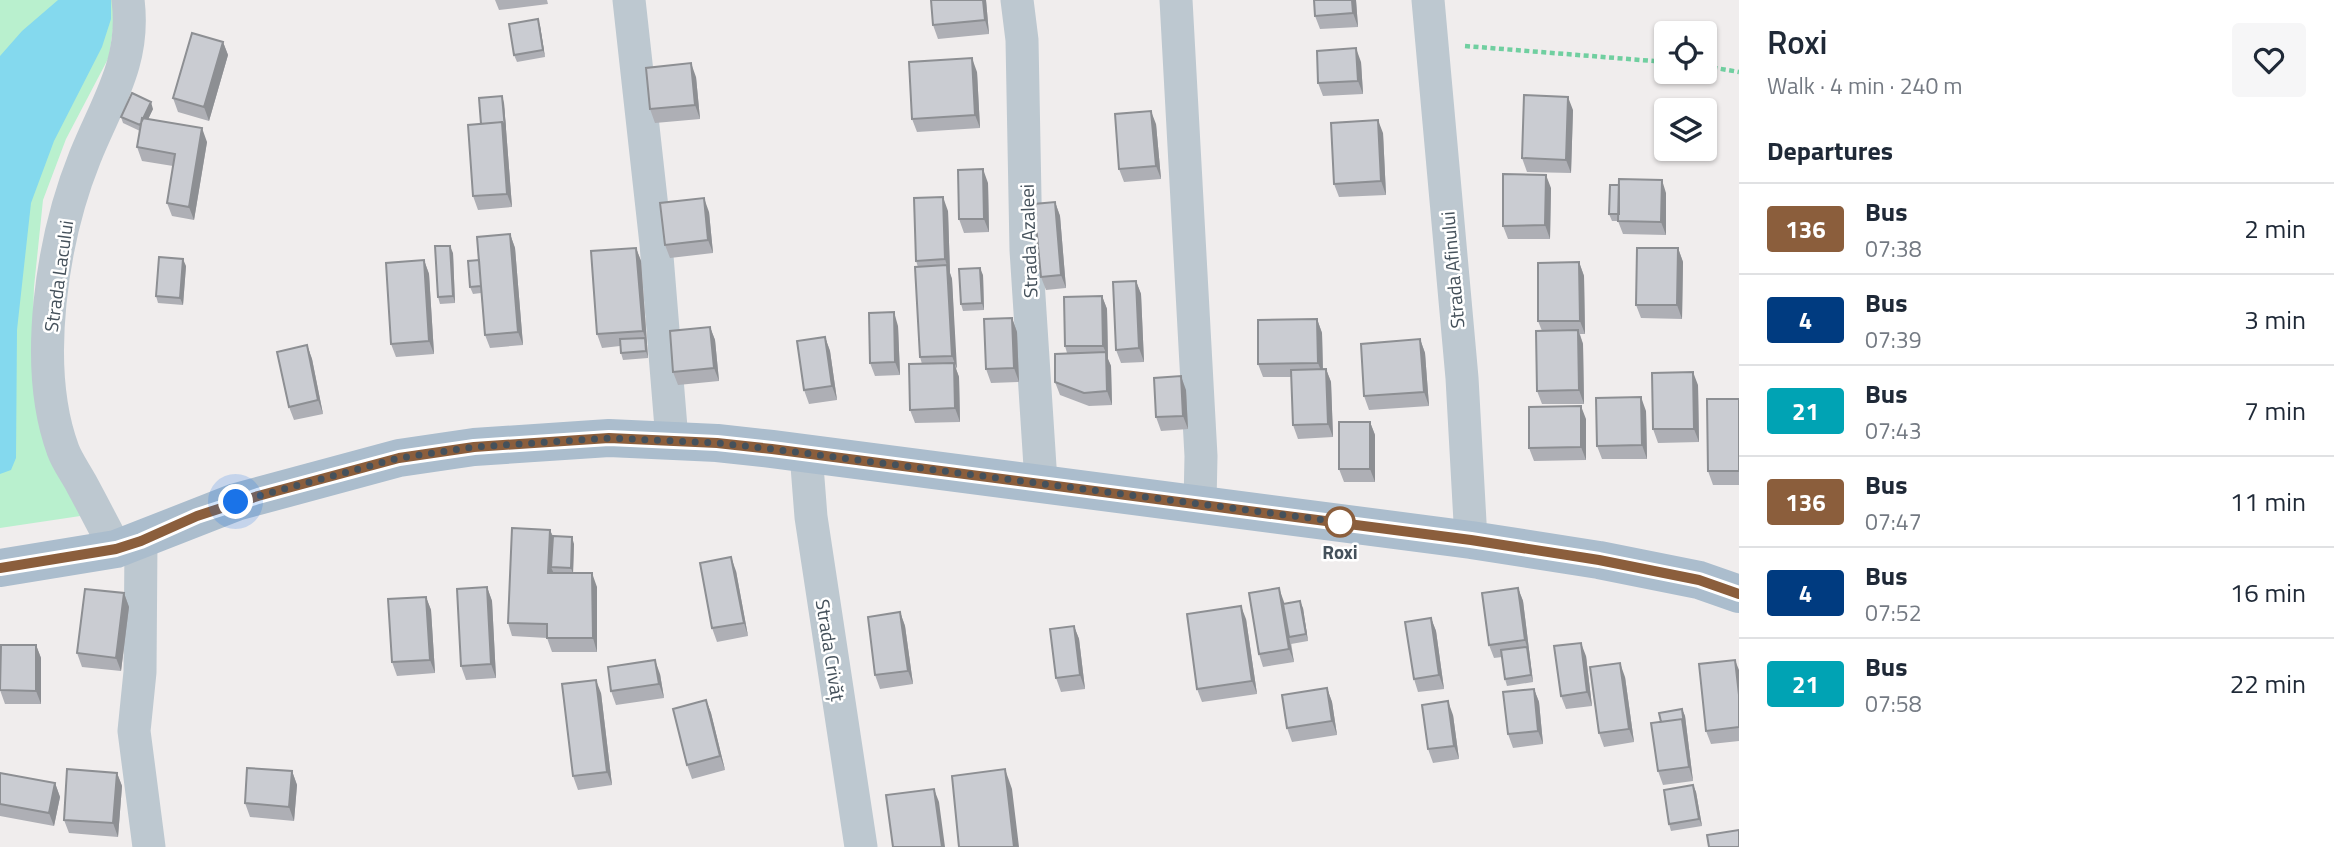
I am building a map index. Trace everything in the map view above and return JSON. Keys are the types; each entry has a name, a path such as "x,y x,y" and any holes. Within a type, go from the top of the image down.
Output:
{"main road":[{"path":"0,568 128,545 236,502 399,458 474,447 559,439 609,438 672,440 806,453 1471,540 1599,560 1699,580 1739,594"}],"street":[{"name":"Strada Lacului","path":"128,0 131,21 124,66 84,159 60,235 48,323 49,394 63,451 128,545"},
{"path":"629,0 656,244 672,440"},
{"name":"Strada Azaleei","path":"1017,0 1022,40 1026,250 1041,482"},
{"path":"1176,0 1201,456 1200,503"},
{"name":"Strada Afinului","path":"1428,0 1462,378 1471,540"},
{"name":"Strada Crivăț","path":"806,453 811,517 861,847"},
{"path":"128,545 140,672 134,731 149,847"}],"path":[{"path":"1432,45 1508,48 1654,61"},
{"path":"1717,68 1739,72"}],"green space":[{"path":"0,0 117,0 109,57 66,139 43,200 34,287 32,346 87,515 0,528"}],"water":[{"path":"58,0 111,0 111,19 102,47 54,141 31,203 17,330 16,458 11,470 0,474 0,56 22,31"}],"building":[{"path":"931,0 983,0 985,20 933,25"},
{"path":"1314,0 1352,0 1353,13 1315,16"},
{"path":"538,19 543,50 514,55 509,24"},
{"path":"192,33 223,42 204,107 173,98"},
{"path":"1356,48 1358,81 1318,83 1317,51"},
{"path":"972,58 975,115 912,119 909,62"},
{"path":"691,63 695,105 650,109 646,68"},
{"path":"132,93 151,102 140,125 121,117"},
{"path":"1524,95 1568,97 1566,160 1522,158"},
{"path":"502,96 505,129 502,122 481,124 479,98"},
{"path":"1151,111 1156,166 1119,169 1115,114"},
{"path":"142,118 202,128 189,207 167,203 175,154 137,147"},
{"path":"1378,120 1381,181 1334,184 1331,123"},
{"path":"502,122 507,194 473,196 468,125"},
{"path":"983,169 984,219 959,219 958,170"},
{"path":"1503,174 1546,175 1545,225 1503,226"},
{"path":"1619,179 1662,180 1661,222 1618,221"},
{"path":"1610,185 1619,185 1619,214 1609,214"},
{"path":"943,197 945,259 916,261 914,198"},
{"path":"704,198 708,240 665,245 660,203"},
{"path":"1055,202 1061,275 1041,277 1034,204"},
{"path":"510,234 518,332 485,335 477,237"},
{"path":"435,246 450,246 453,296 438,297"},
{"path":"636,248 643,331 597,334 591,251"},
{"path":"1637,248 1678,248 1677,305 1636,305"},
{"path":"159,257 183,259 180,298 156,296"},
{"path":"424,260 429,341 391,344 386,263"},
{"path":"479,260 481,286 470,287 468,261"},
{"path":"1579,262 1580,321 1538,321 1538,263"},
{"path":"947,265 952,356 920,357 915,267"},
{"path":"980,268 982,303 961,304 959,269"},
{"path":"1136,281 1139,348 1116,350 1113,282"},
{"path":"1102,296 1103,346 1065,346 1064,297"},
{"path":"894,312 895,362 870,363 869,313"},
{"path":"1012,318 1014,368 986,369 984,319"},
{"path":"1317,319 1318,363 1258,364 1258,320"},
{"path":"710,327 714,368 673,372 670,331"},
{"path":"1578,330 1579,390 1537,391 1536,331"},
{"path":"825,337 832,386 804,390 797,341"},
{"path":"645,338 646,351 621,353 620,339"},
{"path":"1420,339 1424,392 1364,396 1361,344"},
{"path":"307,345 318,400 289,407 277,352"},
{"path":"1106,352 1107,391 1084,393 1055,382 1055,354"},
{"path":"954,363 955,408 910,410 909,364"},
{"path":"1326,369 1328,424 1293,425 1291,370"},
{"path":"1693,372 1694,429 1653,429 1652,373"},
{"path":"1181,376 1183,416 1156,417 1154,378"},
{"path":"1641,397 1642,445 1597,446 1596,398"},
{"path":"1707,399 1739,399 1739,471 1708,471"},
{"path":"1581,406 1581,447 1529,448 1529,407"},
{"path":"1339,422 1370,422 1370,469 1339,469"},
{"path":"512,528 550,530 548,573 592,573 593,638 547,638 547,624 508,623"},
{"path":"553,536 572,537 571,568 551,567"},
{"path":"731,557 744,623 712,628 700,563"},
{"path":"487,587 491,664 461,666 457,589"},
{"path":"1279,588 1289,649 1259,654 1249,593"},
{"path":"1518,588 1525,640 1489,645 1482,593"},
{"path":"85,589 124,593 116,658 77,653"},
{"path":"426,597 430,660 392,662 388,599"},
{"path":"1300,601 1306,634 1289,637 1283,604"},
{"path":"1241,606 1252,681 1197,689 1187,614"},
{"path":"900,612 908,671 875,675 868,617"},
{"path":"1431,618 1439,675 1414,679 1405,622"},
{"path":"1074,626 1080,675 1056,678 1050,629"},
{"path":"1581,643 1587,692 1561,696 1554,646"},
{"path":"1,645 36,645 36,691 0,690"},
{"path":"1527,647 1531,675 1505,679 1501,650"},
{"path":"655,660 659,684 611,691 608,667"},
{"path":"1735,660 1739,727 1706,731 1699,664"},
{"path":"1620,663 1629,729 1599,733 1590,667"},
{"path":"596,680 607,772 573,776 562,684"},
{"path":"1327,688 1332,721 1287,728 1282,695"},
{"path":"1534,689 1538,731 1508,734 1503,692"},
{"path":"706,700 720,756 687,765 673,709"},
{"path":"1448,701 1454,746 1428,749 1422,705"},
{"path":"1682,709 1684,725 1682,719 1661,722 1659,713"},
{"path":"1682,719 1689,767 1658,771 1651,723"},
{"path":"247,768 292,771 289,807 245,803"},
{"path":"67,769 117,773 113,823 64,820"},
{"path":"1005,769 1014,847 959,847 952,776"},
{"path":"0,773 55,783 49,813 0,804"},
{"path":"1693,785 1699,819 1669,824 1664,790"},
{"path":"934,789 942,847 893,847 886,795"},
{"path":"1739,830 1739,847 1709,847 1707,835"}],"bus line":[{"name":"136","path":"0,568 116,549 236,502 399,458 474,447 559,439 609,438 717,443 772,449 1471,540 1599,560 1699,580 1739,594"}],"place":[{"name":"Roxi","path":"1340,522"}],"route":[{"path":"236,502 399,458 474,447 559,439 609,438 717,443 772,449 1340,522"}]}
